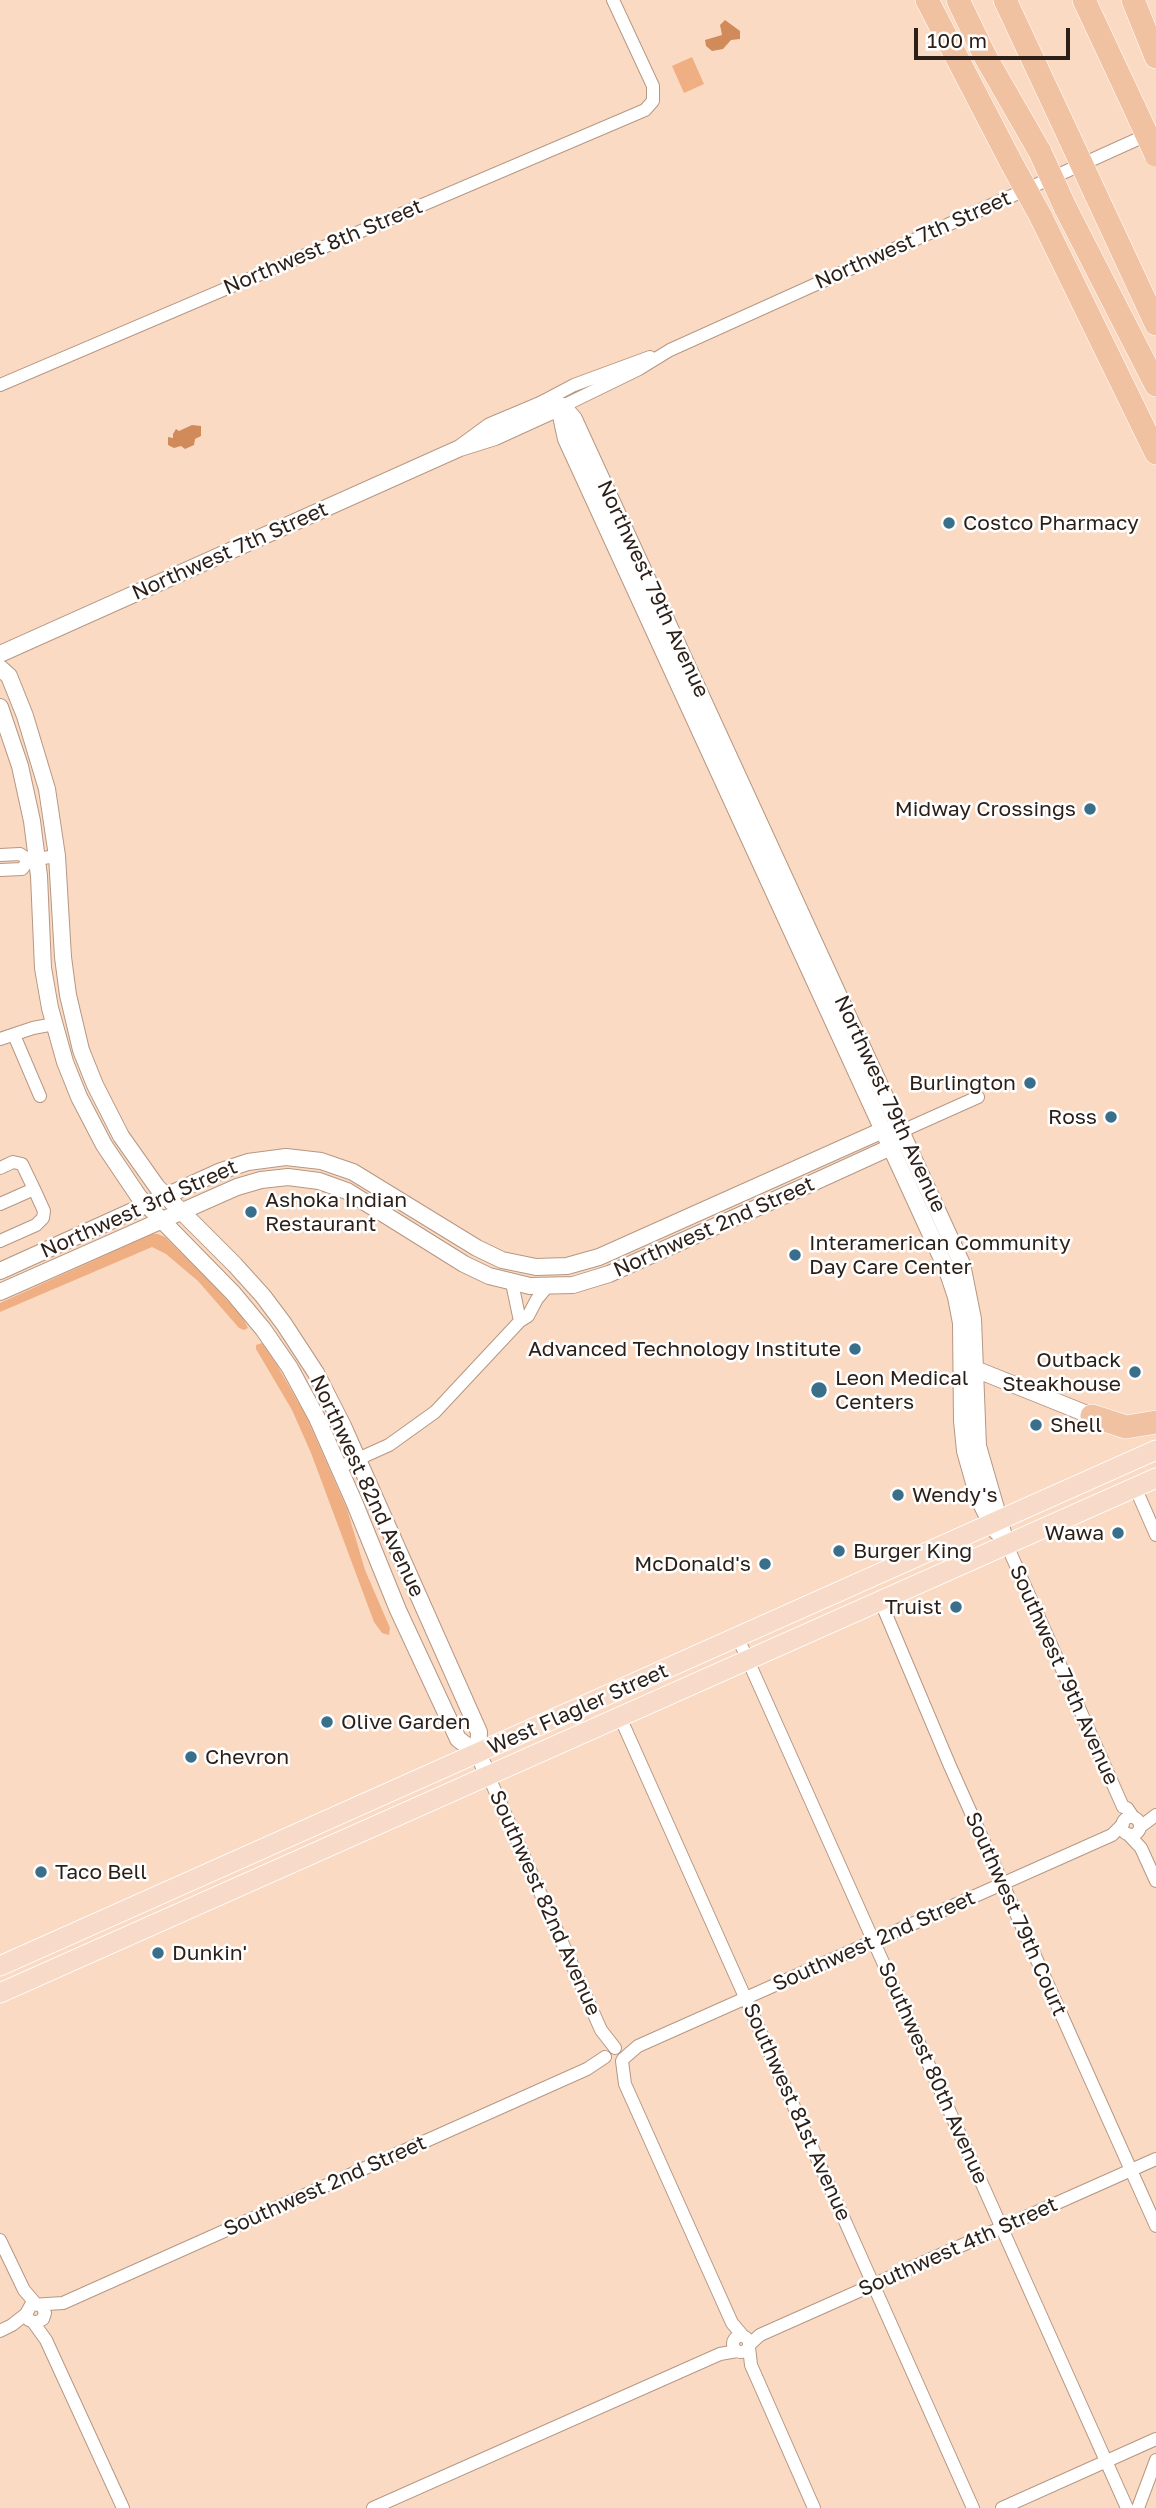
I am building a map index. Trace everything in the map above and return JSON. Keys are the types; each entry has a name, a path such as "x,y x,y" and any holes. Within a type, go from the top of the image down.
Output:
{"highway":[{"path":"914,0 975,94"},
{"path":"927,0 1041,218 1156,453"},
{"path":"958,0 986,58 1040,152"},
{"path":"969,0 1065,207 1156,385"},
{"path":"1005,0 1156,324"},
{"path":"1084,0 1156,155"},
{"path":"1133,0 1155,55"},
{"path":"1092,1416 1126,1427 1156,1422"}],"main road":[{"name":"West Flagler Street","path":"0,1966 1156,1450"},
{"name":"West Flagler Street","path":"0,1993 1156,1478"},
{"path":"198,1904 216,1870"},
{"path":"167,1918 172,1905 180,1896 183,1884"}],"street":[{"name":"Northwest 8th Street","path":"0,385 645,110 653,101 653,86 613,0"},
{"name":"Northwest 7th Street","path":"0,654 460,448 508,431 521,417 524,418 555,394 625,364 670,350 1156,131"},
{"name":"Northwest 7th Street","path":"460,448 490,426 563,406 639,369 670,350"},
{"path":"541,403 552,401 563,406"},
{"name":"Northwest 79th Avenue","path":"563,406 561,416 566,439 902,1131 964,1269 973,1319 975,1369 968,1389"},
{"name":"Northwest 79th Avenue","path":"563,406 578,426 957,1297 968,1389 980,1457 995,1522 1006,1543"},
{"path":"524,418 548,426 566,439"},
{"name":"Northwest 82nd Avenue","path":"0,668 9,676 37,753 51,808 65,976 81,1049 111,1119 165,1197 249,1280 284,1324 326,1391 479,1732 478,1754 488,1776"},
{"name":"Northwest 82nd Avenue","path":"0,707 25,786 43,968 54,1024 71,1080 96,1132 118,1168 146,1205 227,1286 263,1329 309,1401 340,1467 394,1602 458,1740 478,1754"},
{"path":"0,855 20,854 33,859 57,856"},
{"path":"0,870 22,869 33,859"},
{"path":"40,1096 5,1039 54,1024"},
{"name":"Northwest 2nd Street","path":"547,1268 574,1265 599,1257 883,1130 902,1131 978,1097"},
{"path":"891,1147 902,1131"},
{"name":"Northwest 2nd Street","path":"512,1283 547,1287 582,1283 609,1274 891,1147"},
{"name":"Northwest 3rd Street","path":"0,1270 248,1162 286,1157 339,1166 363,1177 487,1254 510,1263 547,1268"},
{"path":"0,1168 13,1162 22,1164 44,1211 43,1219 36,1225 0,1241"},
{"name":"Northwest 3rd Street","path":"0,1292 217,1195 269,1178 301,1178 326,1183 356,1196 477,1271 512,1283"},
{"path":"0,1204 34,1189"},
{"path":"206,1236 205,1211 217,1195"},
{"path":"512,1283 520,1321"},
{"path":"340,1467 389,1445 427,1419 520,1321 528,1316 547,1287"},
{"path":"975,1369 1092,1416"},
{"path":"1135,1487 1156,1535"},
{"name":"Southwest 79th Avenue","path":"1006,1543 1156,1881"},
{"name":"Southwest 79th Court","path":"880,1601 1156,2226"},
{"name":"Southwest 80th Avenue","path":"738,1638 1127,2508"},
{"name":"Southwest 81st Avenue","path":"620,1717 974,2508"},
{"name":"Southwest 82nd Avenue","path":"488,1776 814,2508"},
{"name":"Southwest 2nd Street","path":"6,2328 18,2326 35,2314 1155,1815"},
{"name":"Southwest 4th Street","path":"373,2508 1156,2159"},
{"path":"0,2241 123,2508"},
{"path":"1002,2508 1156,2439"},
{"path":"1138,2508 1156,2460"}],"shaded area":[{"path":"725,20 740,31 740,39 731,40 723,49 712,51 706,46 705,40 722,35 720,25"},
{"path":"692,57 704,84 684,93 672,66"},
{"path":"192,425 201,426 201,436 195,439 194,445 185,449 168,445 168,437 173,438 176,429 179,431"},
{"path":"152,1234 165,1237 211,1282 243,1318 248,1328 239,1328 198,1281 166,1254 152,1247 0,1312 0,1303"},
{"path":"262,1343 306,1416 347,1509 365,1570 390,1628 389,1635 382,1633 374,1622 311,1453 292,1410 256,1349 256,1345"}],"place":[{"name":"Costco Pharmacy","path":"949,523"},
{"name":"Midway Crossings","path":"1090,809"},
{"name":"Burlington","path":"1030,1083"},
{"name":"Ross","path":"1111,1117"},
{"name":"Ashoka Indian Restaurant","path":"251,1212"},
{"name":"Interamerican Community Day Care Center","path":"795,1255"},
{"name":"Advanced Technology Institute","path":"855,1349"},
{"name":"Outback Steakhouse","path":"1135,1372"},
{"name":"Leon Medical Centers","path":"819,1390"},
{"name":"Shell","path":"1036,1425"},
{"name":"Wendy's","path":"898,1495"},
{"name":"Wawa","path":"1118,1533"},
{"name":"Burger King","path":"839,1551"},
{"name":"McDonald's","path":"765,1564"},
{"name":"Truist","path":"956,1607"},
{"name":"Olive Garden","path":"327,1722"},
{"name":"Chevron","path":"191,1757"},
{"name":"Taco Bell","path":"41,1872"},
{"name":"Dunkin'","path":"158,1953"}]}
